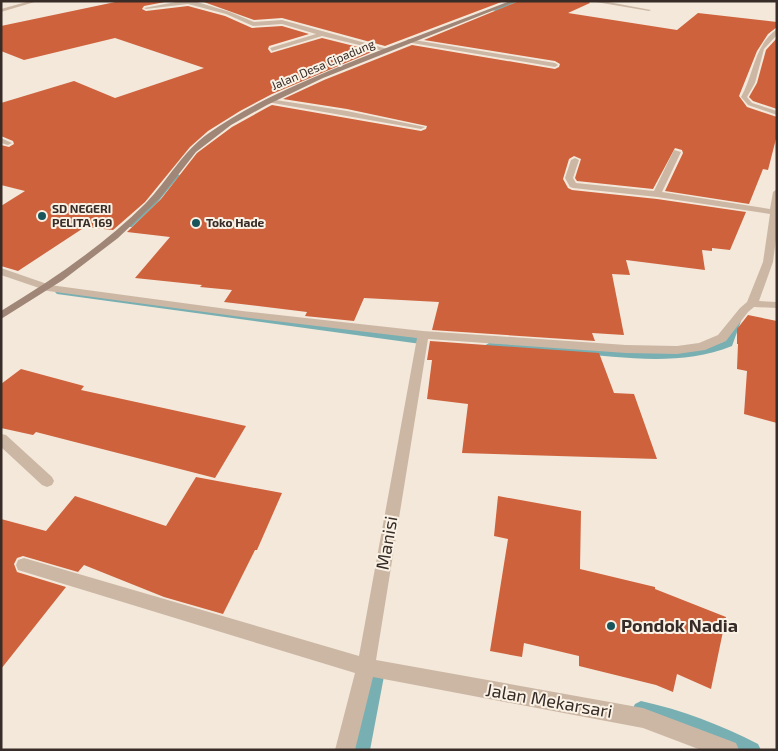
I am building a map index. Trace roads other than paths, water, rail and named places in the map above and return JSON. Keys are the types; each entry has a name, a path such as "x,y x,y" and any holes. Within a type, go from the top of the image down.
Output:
{"street":[{"path":"1,11 36,1"},
{"path":"146,8 197,1"},
{"name":"Jalan Desa Cipadung","path":"1,316 48,288 131,222 162,190 194,149 211,134 293,88 408,41 514,1"},
{"path":"592,1 649,10"},
{"path":"185,2 228,13 252,24 282,22 388,50"},
{"path":"777,31 761,50 752,83 744,97 750,104 777,113"},
{"path":"272,49 322,34"},
{"path":"408,41 555,65"},
{"path":"268,101 421,127"},
{"path":"657,194 677,152"},
{"path":"575,160 569,178 573,185 657,194 773,212"},
{"path":"1,272 48,288 423,336 626,349 677,350 701,347 722,338 744,310 752,304 768,262 777,192"},
{"path":"752,304 777,305"},
{"name":"Manisi","path":"345,750 366,667 423,336"},
{"path":"1,439 47,481"},
{"name":"Jalan Mekarsari","path":"24,565 366,667 643,718 728,750"}],"waterway":[{"path":"494,10 517,1"},
{"path":"129,225 154,202 176,175"},
{"path":"60,292 421,341"},
{"path":"489,346 556,348 648,356 692,354 711,351 728,344 736,321"},
{"path":"361,750 377,671"},
{"path":"641,710 698,726 752,750"}],"place":[{"name":"SD NEGERI PELITA 169","path":"42,216"},
{"name":"Toko Hade","path":"196,223"},
{"name":"Pondok Nadia","path":"611,626"}]}
